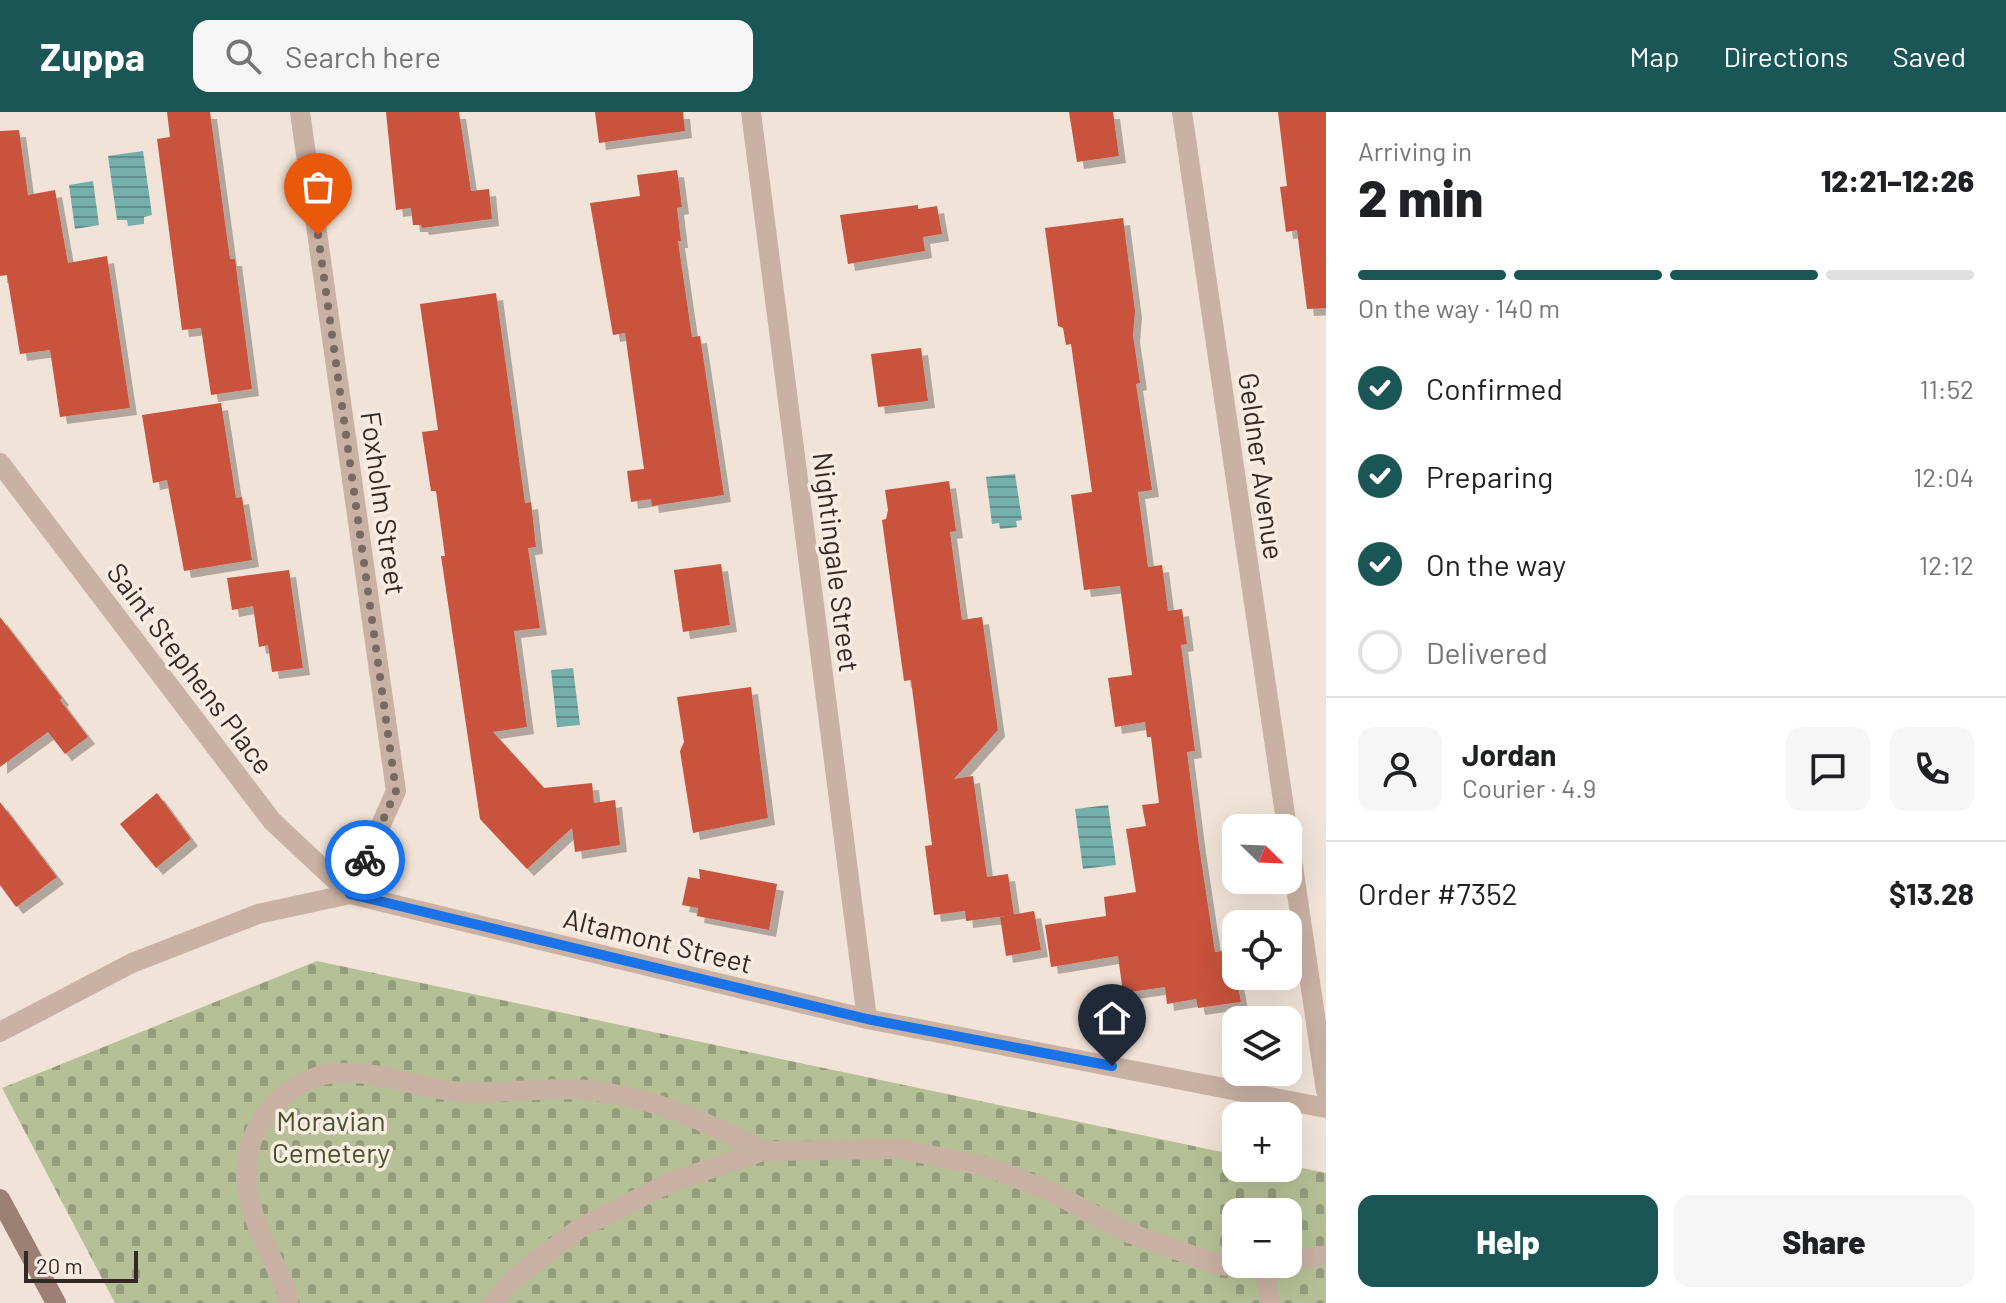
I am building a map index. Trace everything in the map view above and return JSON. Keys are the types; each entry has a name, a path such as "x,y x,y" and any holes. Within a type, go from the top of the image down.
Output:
{"main road":[{"path":"0,1199 56,1303"}],"street":[{"name":"Foxholm Street","path":"300,112 396,791 350,894"},
{"name":"Nightingale Street","path":"751,112 867,1019"},
{"name":"Geldner Avenue","path":"1182,112 1286,814"},
{"name":"Saint Stephens Place","path":"0,463 272,821 350,894"},
{"name":"Altamont Street","path":"0,1032 132,963 258,914 350,894 867,1019 1326,1108"},
{"name":"Geldner Avenue","path":"1297,894 1326,1091"},
{"path":"288,1303 286,1289 249,1208 245,1176 248,1147 259,1123 281,1095 306,1080 336,1073 463,1092 603,1092 678,1110 763,1151"},
{"path":"492,1303 513,1279 580,1228 671,1182 763,1151 901,1149 987,1167 1050,1191 1124,1231 1222,1265"},
{"path":"1302,1259 1326,1255"},
{"path":"1270,1303 1271,1278"}],"green space":[{"name":"Moravian Cemetery","path":"317,961 1222,1152 1222,1182 1302,1182 1302,1168 1326,1173 1326,1303 115,1303 2,1088"}],"water":[{"path":"143,151 152,215 144,217 144,224 128,226 127,220 117,220 108,156"},
{"path":"93,181 99,225 75,229 69,185"},
{"path":"1015,474 1022,520 1016,521 1017,527 1000,529 999,523 992,524 986,477"},
{"path":"573,668 580,725 557,727 551,670"},
{"path":"1108,805 1116,865 1083,869 1075,809"}],"building":[{"path":"167,112 210,112 230,259 235,259 252,389 211,395 201,328 182,330 157,139 170,137"},
{"path":"386,112 459,112 471,191 489,189 492,219 422,228 421,225 413,225 411,208 396,210"},
{"path":"595,112 683,112 685,131 599,143"},
{"path":"1069,112 1113,112 1119,156 1077,162"},
{"path":"1278,112 1326,112 1326,308 1307,309 1297,230 1286,232 1280,187 1287,186"},
{"path":"19,130 28,195 55,190 68,263 107,256 130,408 60,417 50,350 20,354 7,275 0,276 0,131"},
{"path":"677,170 682,207 677,208 681,241 678,241 692,337 700,336 724,495 652,506 651,499 631,502 627,471 644,469 625,333 613,335 590,203 640,196 637,175"},
{"path":"918,205 918,209 937,206 942,234 923,237 925,251 848,264 840,215"},
{"path":"1123,218 1135,311 1133,335 1140,383 1136,384 1152,490 1138,492 1148,567 1162,565 1168,611 1182,609 1187,644 1181,645 1195,751 1187,752 1199,846 1215,952 1222,951 1222,990 1239,990 1241,1002 1198,1008 1196,999 1167,1004 1165,987 1123,993 1118,956 1051,967 1045,925 1106,916 1104,897 1136,892 1126,829 1146,826 1142,805 1159,803 1151,737 1147,737 1145,722 1115,727 1108,678 1132,675 1120,586 1084,590 1071,495 1092,492 1071,344 1066,345 1063,328 1058,326 1045,228"},
{"path":"496,293 525,503 531,502 536,547 528,548 540,628 514,631 527,727 493,732 544,788 592,783 594,803 615,800 620,845 575,852 572,828 527,869 480,819 441,556 445,556 436,491 431,491 422,432 438,430 420,304"},
{"path":"921,348 928,401 878,407 871,354"},
{"path":"221,403 236,498 242,497 252,560 184,571 167,480 153,483 142,415"},
{"path":"949,481 956,531 950,532 962,620 982,617 998,730 954,779 973,776 987,877 1008,874 1014,915 966,921 965,911 934,915 925,846 932,845 911,680 904,681 882,520 886,519 888,510 885,490"},
{"path":"721,564 730,625 683,632 674,570"},
{"path":"289,570 303,668 272,672 268,645 259,647 253,606 232,610 227,578"},
{"path":"0,617 88,737 65,754 48,732 0,767"},
{"path":"751,687 768,818 693,833 680,751 684,742 677,697"},
{"path":"157,793 191,839 156,868 120,824"},
{"path":"0,802 57,877 16,907 0,885"},
{"path":"699,869 777,884 769,930 697,916 698,908 682,905 688,877 700,879"},
{"path":"1034,911 1041,950 1006,956 1000,917"}],"way so far":[{"path":"318,235 396,791 365,860"}],"route":[{"path":"365,860 350,894 867,1019 1112,1066"}]}
